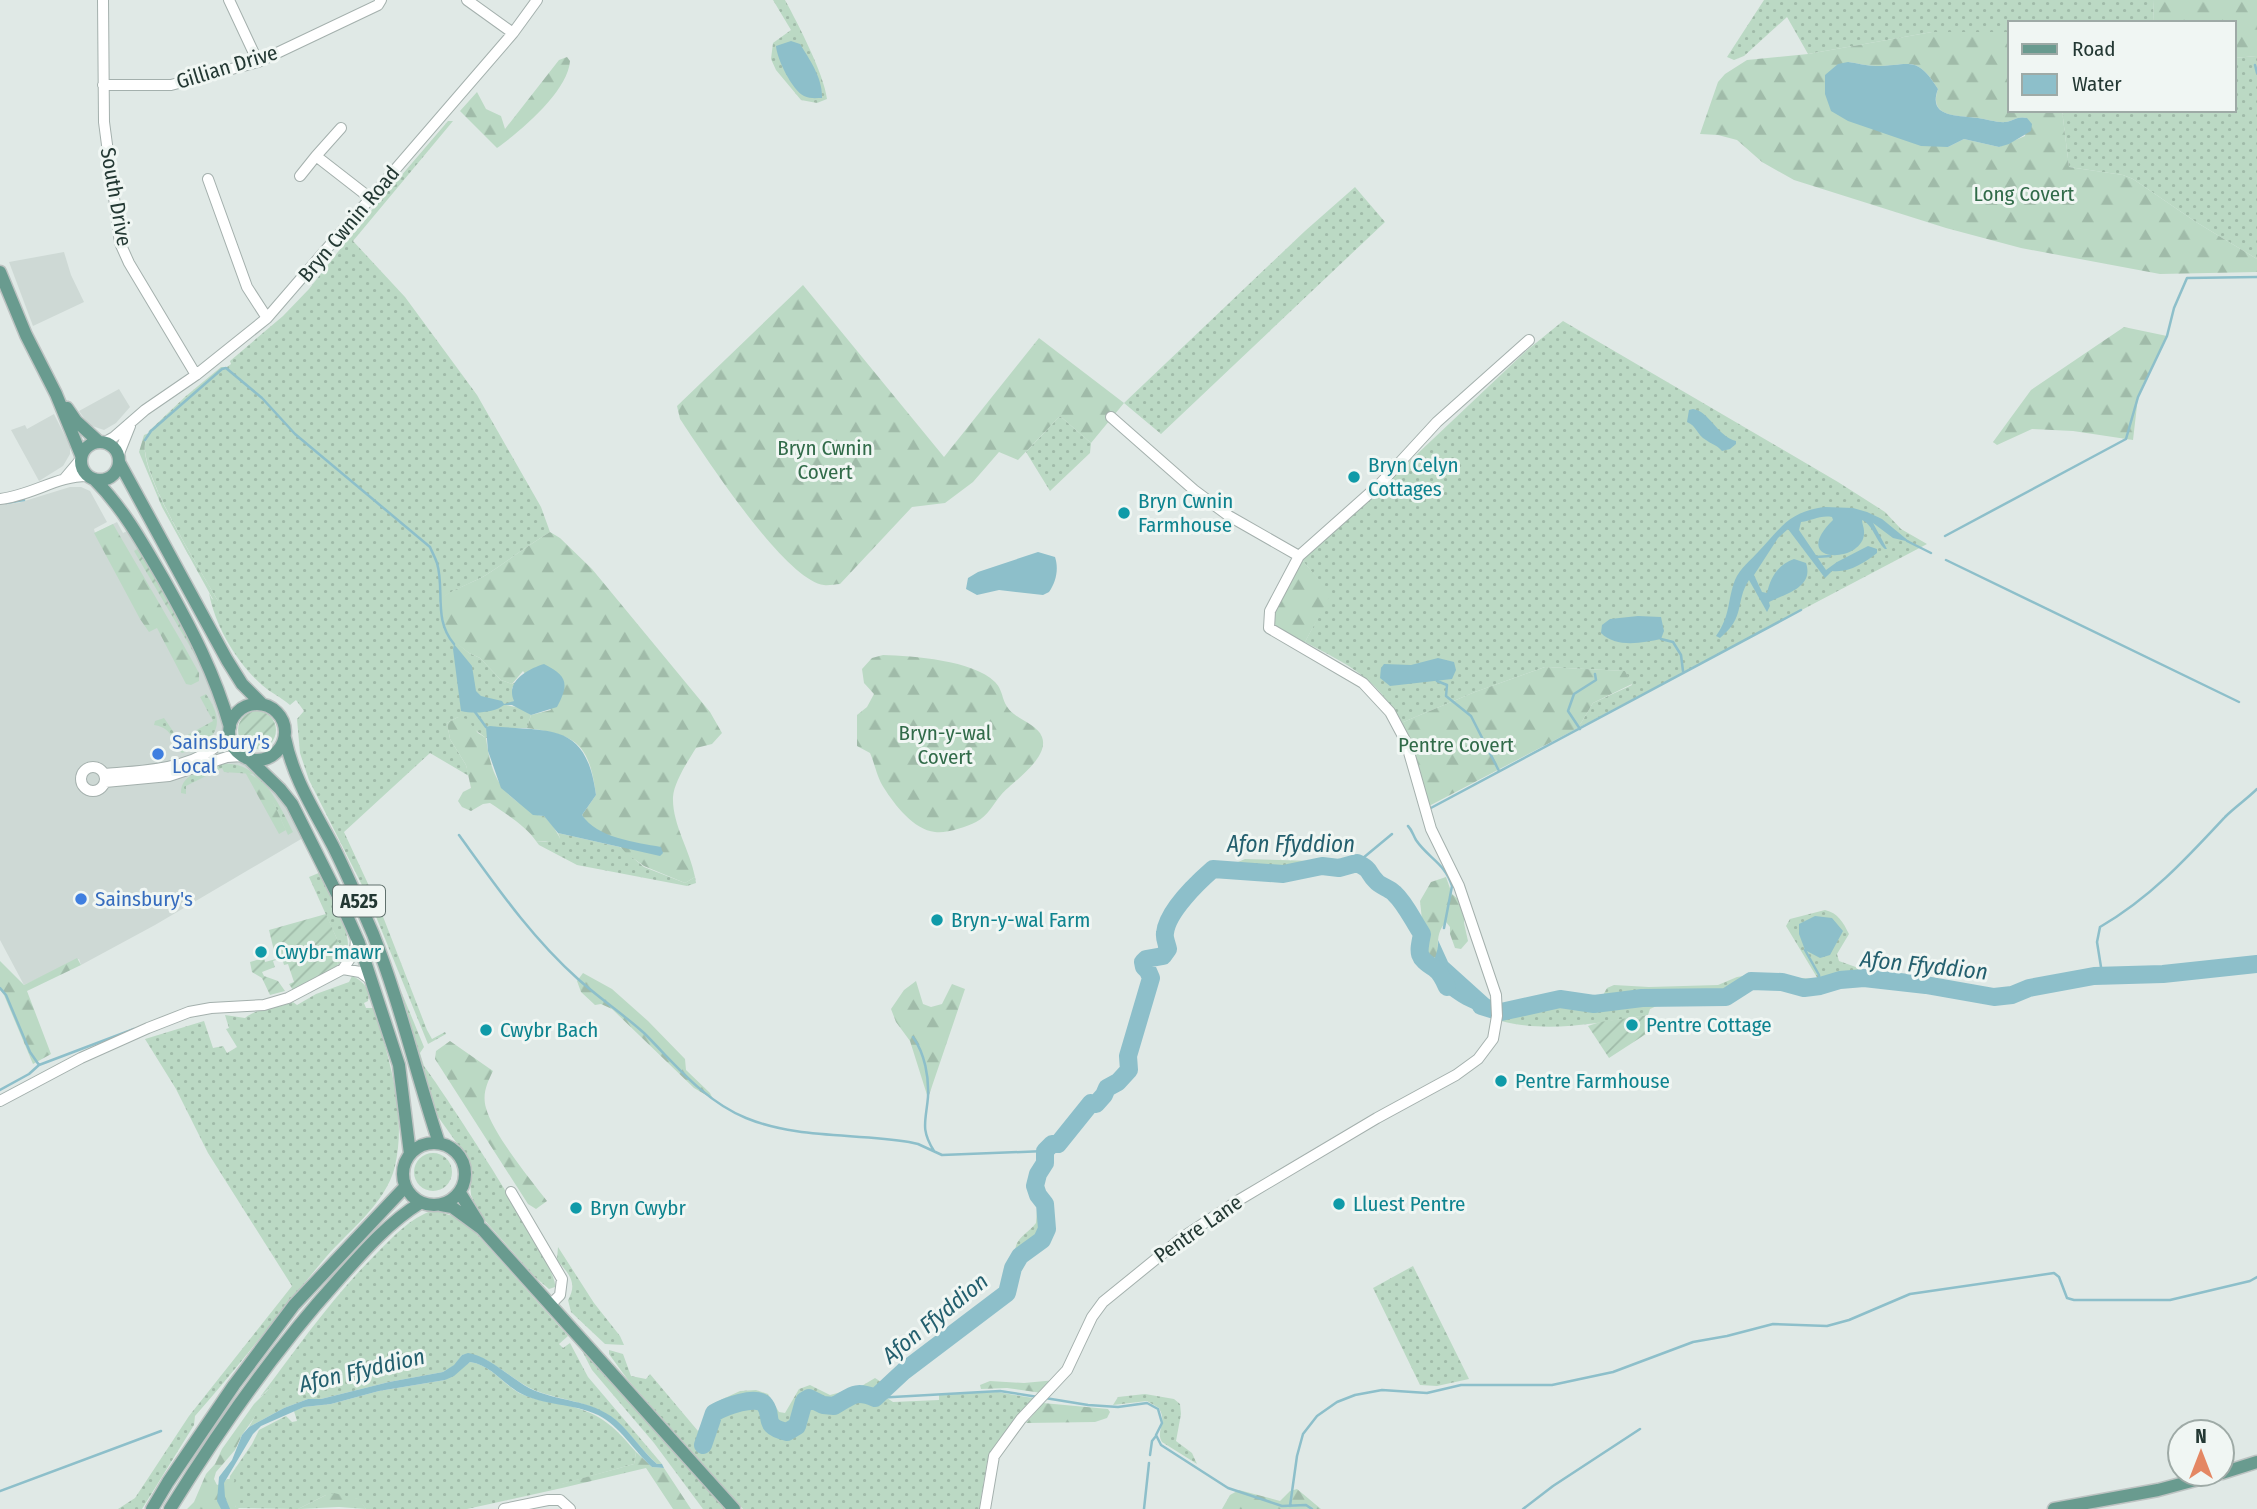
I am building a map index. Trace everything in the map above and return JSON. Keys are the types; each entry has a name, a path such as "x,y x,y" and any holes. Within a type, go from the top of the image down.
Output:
{"main road":[{"path":"0,272 26,335 56,394 81,457 82,468 92,477 106,479 111,476 118,467 119,459 113,447 102,442 76,421 56,394"},
{"path":"81,457 88,446 102,442"},
{"name":"A525","path":"119,459 242,684 262,704 271,707 283,719 295,775 333,846 377,945 402,1017 439,1143"},
{"name":"A525","path":"92,477 125,514 196,638 221,696 230,741 292,804 334,887 373,981 399,1065 410,1154"},
{"path":"229,729 235,714 243,707 262,704"},
{"path":"245,757 261,760 274,755 285,738"},
{"path":"441,1205 460,1192 466,1176 465,1167 455,1152 439,1143 428,1143 410,1154 403,1168 405,1187 411,1196 420,1203 453,1207 482,1229 734,1509"},
{"path":"152,1509 234,1385 294,1305 405,1187"},
{"path":"460,1192 482,1229"},
{"path":"170,1509 225,1422 287,1340 369,1245 403,1213 420,1203"},
{"path":"2236,1468 2257,1462"},
{"path":"2054,1509 2166,1488"}],"street":[{"name":"South Drive","path":"103,0 104,122 120,243 129,263 196,375"},
{"path":"229,0 258,62"},
{"name":"Gillian Drive","path":"103,85 171,85 258,62 378,5 381,0"},
{"path":"467,0 513,33"},
{"name":"Bryn Cwnin Road","path":"102,442 196,375 267,318 513,33 537,0"},
{"path":"300,176 341,128"},
{"path":"316,156 370,198"},
{"path":"208,179 247,287 267,318"},
{"path":"1111,417 1194,490 1229,516 1299,556 1380,484 1437,422 1529,340"},
{"path":"119,459 122,443 134,419"},
{"path":"64,478 81,457"},
{"path":"0,499 34,491 64,478 92,477"},
{"name":"Pentre Lane","path":"985,1509 994,1456 1021,1419 1072,1363 1092,1317 1103,1302 1183,1237 1239,1200 1468,1067 1493,1039 1497,1016 1493,985 1460,886 1431,829 1406,742 1391,712 1363,682 1282,638 1269,628 1270,611 1299,556"},
{"path":"229,729 216,747 202,755 186,761 105,778 169,776 226,757 245,757"},
{"path":"0,1101 81,1058 148,1028 200,1010 264,1005 288,998 343,969 355,951 356,937"},
{"path":"343,969 360,972 373,981"},
{"path":"511,1192 562,1279 560,1295 551,1304"},
{"path":"504,1509 548,1500 560,1500 570,1509"}],"shaded area":[{"path":"64,252 84,302 33,326 9,262"},
{"path":"119,389 130,407 116,423 104,430 89,425 79,411"},
{"path":"54,414 70,446 70,454 63,466 39,481 11,430 25,425 27,429"},
{"path":"70,487 81,487 90,491 107,522 94,529 95,533 117,522 123,533 129,530 196,638 230,727 230,741 235,749 251,760 308,835 81,965 79,959 24,985 0,940 0,504 18,503"}],"green space":[{"path":"773,0 785,0 816,63 827,99 817,103 801,100 776,70 771,59 773,43 791,30"},
{"path":"1764,0 2153,0 2154,21 2008,21 2008,32 1932,32 1808,54 1787,17 1744,56 1734,60 1727,57"},
{"path":"2153,0 2257,0 2257,56 2236,58 2236,21 2154,21"},
{"name":"Long Covert","path":"1932,32 2008,32 2008,112 2062,112 2069,167 2133,179 2257,259 2257,272 2160,274 2021,248 1946,228 1794,180 1762,162 1737,140 1700,134 1718,82 1725,74 1747,60 1808,54","holes":["1848,62 1873,66 1918,66 1938,89 1936,98 1941,110 1953,115 1999,122 2027,118 2025,136 1999,147 1964,139 1948,147"]},
{"path":"2257,56 2257,259 2133,179 2069,167 2062,112 2236,112 2236,58"},
{"path":"567,57 570,61 567,73 552,97 530,121 497,148 460,111 477,92 486,109 501,116 505,129 559,60"},
{"path":"448,121 453,121 353,241 405,297 477,395 541,507 550,532 486,575 439,602 447,635 469,653 480,658 501,680 512,684 518,681 512,688 514,701 506,705 521,708 531,715 527,728 509,728 486,738 458,717 447,723 450,739 466,765 469,776 430,753 344,832 382,914 427,1030 432,1039 445,1032 446,1034 428,1044 368,897 309,780 300,753 297,719 304,711 296,700 290,705 262,685 228,643 216,618 209,593 212,599 218,601 162,501 147,461 145,446 153,431 148,432 221,367 231,364 230,361 283,316 309,289 359,225"},
{"path":"1355,187 1385,222 1161,434 1124,403 1305,231"},
{"name":"Bryn Cwnin Covert","path":"803,285 944,457 1039,338 1124,403 1091,443 1060,416 1018,460 999,452 973,482 945,503 912,507 840,584 824,585 808,578 767,540 680,419 677,406"},
{"path":"1563,321 1838,482 1885,512 1901,529 1927,544 1578,728 1593,703 1632,685 1625,671 1545,667 1401,723 1392,707 1371,683 1348,666 1305,642 1330,594 1303,561 1304,555 1376,493 1526,351"},
{"path":"2124,327 2167,336 2138,397 2133,440 2073,431 2032,429 1997,445 1993,442 2031,390"},
{"path":"1060,416 1091,443 1090,453 1050,491 1026,452"},
{"path":"154,431 145,444 152,477 173,523 218,601 215,603 162,507 139,452 144,435"},
{"path":"113,524 199,673 199,681 186,684 157,628 149,632 140,619 94,533"},
{"path":"550,532 560,538 592,569 710,712 722,733 712,744 696,748 674,791 675,817 695,877 685,883 644,866 614,840 590,827 582,815 596,795 589,764 578,745 569,739 527,728 531,715 551,710 523,671 512,684 501,680 480,658 447,636 439,601 486,575"},
{"path":"140,547 180,620 202,667 134,551"},
{"path":"1303,561 1331,594 1305,642 1284,634 1274,619 1274,610 1282,590 1297,563"},
{"name":"Bryn-y-wal Covert","path":"883,655 958,664 985,675 998,686 1010,710 1040,733 1043,745 1041,753 984,817 976,822 944,832 920,827 905,815 888,794 870,753 857,746 857,715 867,707 874,694 864,683 862,669 872,658"},
{"name":"Pentre Covert","path":"1545,667 1625,671 1632,684 1593,703 1578,728 1429,806 1401,723"},
{"path":"206,694 216,715 215,731 203,744 182,753 166,730 154,725 155,721 164,718 175,734 182,738 213,721 200,697"},
{"path":"257,711 270,717 276,730 270,743 257,749 244,743 238,730 244,717"},
{"path":"458,717 467,719 478,733 486,738 492,767 500,784 512,798 531,812 544,816 560,838 555,842 536,841 521,825 490,803 471,811 462,807 458,801 463,792 471,788 466,765 450,739 447,723"},
{"path":"223,764 248,769 258,777 274,797 293,832 288,835 274,804 253,774 224,772 222,768 186,786 186,794 181,793 185,780 190,776"},
{"path":"245,772 265,788 286,830 279,834"},
{"path":"558,833 620,847 644,867 685,883 695,877 696,883 687,886 577,865 536,841 546,842 560,838"},
{"path":"1245,859 1315,861 1316,864 1282,872 1231,865"},
{"path":"321,872 342,919 347,939 347,953 337,966 341,948 309,877"},
{"path":"1446,877 1452,894 1465,905 1464,923 1468,941 1461,949 1455,948 1450,927 1446,922 1439,934 1438,957 1431,961 1425,958 1422,952 1424,939 1420,901 1431,882"},
{"path":"1825,910 1840,919 1849,934 1837,954 1839,961 1867,971 1867,981 1841,982 1818,989 1755,983 1744,986 1726,999 1672,999 1650,1009 1648,1015 1575,1026 1538,1027 1501,1021 1503,1010 1562,992 1580,997 1602,997 1607,988 1614,985 1718,985 1750,975 1818,979 1786,926 1790,919"},
{"path":"326,914 341,948 337,966 293,990 289,984 294,982 288,964 284,965 282,958 273,961 275,967 262,972 264,976 278,981 285,991 270,995 262,978 252,972 250,962 264,958 265,962 276,959 269,930"},
{"path":"77,958 81,965 27,991 51,1054 33,1064 0,990 0,961 24,985"},
{"path":"583,973 612,989 648,1021 685,1059 686,1070 713,1099 694,1088 612,1009 601,1004 595,1005 581,992 577,981"},
{"path":"352,976 367,989 369,997 364,1003 366,1008 374,1008 395,1086 398,1146 390,1180 374,1206 321,1263 195,1416 194,1425 142,1509 118,1509 135,1498 189,1416 292,1286 208,1153 176,1089 145,1039 204,1021 213,1048 223,1046 227,1053 237,1047 226,1029 229,1028 225,1015 245,1018 256,1012 293,1002 297,1005 316,994 349,982"},
{"path":"916,981 923,1004 931,1007 942,1004 952,984 965,989 928,1098 910,1041 896,1022 891,1009 904,990"},
{"path":"401,991 424,1047 420,1053 424,1066 521,1216 552,1273 555,1287 549,1289 535,1277 480,1215 471,1195 468,1159 434,1111"},
{"path":"1648,1015 1646,1034 1609,1058 1588,1026 1600,1022"},
{"path":"450,1041 493,1071 485,1093 486,1108 504,1143 547,1201 536,1209 528,1204 435,1059 436,1051"},
{"path":"433,1153 446,1159 452,1172 446,1185 433,1191 420,1185 414,1172 420,1159"},
{"path":"1039,1206 1043,1206 1043,1230 1036,1241 1016,1255 1018,1241 1036,1223"},
{"path":"433,1210 453,1216 472,1229 568,1336 559,1344 563,1348 570,1343 588,1377 662,1464 657,1464 608,1415 590,1406 532,1389 488,1361 470,1354 462,1355 455,1365 443,1372 321,1399 308,1399 284,1408 249,1427 271,1387 260,1397 316,1322 377,1253 403,1228"},
{"path":"558,1247 624,1345 605,1344 571,1312 568,1300 572,1284 557,1260"},
{"path":"1413,1266 1469,1379 1437,1386 1420,1385 1373,1288"},
{"path":"577,1341 727,1509 703,1509 654,1443 592,1370"},
{"path":"609,1350 623,1354 631,1376 646,1379 650,1374 698,1431 712,1404 740,1391 756,1390 768,1394 779,1412 785,1413 799,1389 810,1385 830,1395 860,1387 875,1378 886,1385 877,1394 855,1391 832,1403 809,1396 787,1430 773,1423 769,1407 761,1400 746,1398 729,1402 709,1417 699,1438 705,1447 717,1416 728,1407 736,1405 763,1405 773,1428 787,1435 798,1427 808,1399 824,1407 839,1406 856,1396 887,1398 893,1402 939,1400 939,1394 997,1392 1033,1398 1035,1401 1017,1416 993,1449 987,1462 979,1509 743,1509 628,1380 609,1354"},
{"path":"470,1362 490,1370 519,1393 574,1407 604,1420 636,1452 634,1464 562,1484 562,1488 467,1509 366,1509 358,1499 326,1495 298,1509 236,1508 228,1487 230,1476 259,1430 286,1416 292,1422 297,1421 294,1411 304,1407 331,1404 379,1391 445,1380"},
{"path":"1056,1380 1042,1393 1007,1388 981,1389 980,1385 990,1381 1024,1383"},
{"path":"271,1387 273,1391 242,1435 235,1450 216,1472 214,1479 217,1485 227,1479 234,1479 238,1491 235,1506 239,1509 187,1509 194,1502 206,1474 215,1464 222,1449 254,1404"},
{"path":"1145,1394 1174,1399 1180,1404 1176,1441 1192,1453 1197,1464 1162,1442 1162,1418 1159,1408 1147,1401 1113,1405 1118,1397"},
{"path":"1043,1403 1108,1409 1110,1412 1107,1418 1095,1422 1026,1423"},
{"path":"636,1452 652,1467 664,1468 691,1509 673,1509 646,1468 562,1488 561,1484 634,1464"},
{"path":"1297,1489 1321,1509 1222,1509 1230,1495 1239,1490 1280,1501 1290,1491"},
{"path":"334,1493 359,1499 366,1509 298,1509 326,1495"}],"water":[{"path":"791,41 800,44 812,63 822,98 811,98 799,93 786,74 776,46"},
{"path":"1848,62 1873,66 1918,66 1938,89 1937,105 1946,113 1999,122 2027,118 2032,124 2031,131 1999,147 1964,139 1948,147 1921,146 1848,121 1831,111 1825,94 1825,75 1838,64"},
{"path":"1689,410 1704,414 1724,435 1736,441 1736,444 1722,451 1703,438 1687,422"},
{"path":"1853,508 1867,512 1882,519 1910,542 1893,538 1873,523 1885,549 1862,520 1862,542 1854,550 1832,555 1823,552 1818,546 1821,535 1833,520 1832,517 1801,522 1799,530 1826,570 1868,546 1877,549 1877,553 1862,564 1850,569 1832,571 1825,578 1788,529 1778,538 1754,575 1762,592 1767,593 1776,572 1794,559 1806,563 1806,578 1803,584 1769,602 1767,612 1749,580 1734,623 1720,638 1716,636 1726,615 1735,580 1743,568 1787,522 1812,509"},
{"path":"1038,552 1055,557 1056,575 1049,592 1043,595 999,590 977,595 966,589 968,578 978,572"},
{"path":"1661,617 1664,631 1661,639 1622,643 1601,633 1602,625 1610,619"},
{"path":"454,644 472,666 476,691 481,696 502,701 504,704 514,701 513,687 525,673 544,664 552,668 564,681 557,707 531,715 512,705 484,712 461,711"},
{"path":"1438,658 1454,662 1456,670 1452,679 1390,686 1380,678 1384,664 1411,665"},
{"path":"486,727 548,731 574,742 584,754 596,795 582,815 589,823 607,834 661,847 663,853 660,856 558,833 544,816 533,815 501,788 488,751"},
{"path":"1815,916 1832,918 1843,931 1830,955 1820,958 1805,950 1799,934 1799,924"},
{"path":"1438,940 1448,962 1489,999 1494,1010 1490,1015 1463,1004 1445,992 1439,984 1433,967"},
{"path":"468,1353 491,1363 540,1393 585,1404 606,1413 664,1468 652,1467 620,1432 598,1415 529,1397 484,1367 470,1362 445,1380 379,1391 331,1404 304,1407 261,1426 253,1434 224,1483 225,1497 230,1509 221,1509 217,1501 219,1477 232,1460 242,1435 249,1427 284,1408 308,1399 321,1399 443,1372"}],"waterway":[{"path":"2255,65 2257,73"},
{"path":"1945,536 2126,439 2138,397 2167,336 2174,308 2187,278 2257,277"},
{"path":"145,440 151,431 226,368 262,398 295,434 430,547 439,573 444,625 454,644"},
{"path":"6,503 24,500"},
{"path":"1907,541 1931,553"},
{"path":"1816,557 1830,556"},
{"path":"1946,560 2239,702"},
{"path":"1429,809 1801,610"},
{"path":"1661,639 1673,642 1681,655 1683,671"},
{"path":"1580,729 1568,711 1574,694 1596,680 1595,674"},
{"path":"1437,681 1447,685 1446,696 1471,716 1499,771"},
{"path":"475,712 486,727"},
{"path":"2094,976 2101,967 2097,942 2100,927 2151,891 2257,789"},
{"path":"1408,826 1416,840 1441,866 1452,886 1444,928"},
{"path":"1357,863 1392,834"},
{"path":"459,835 515,910 561,963 644,1033 703,1092 731,1111 765,1125 806,1132 909,1142 942,1155 1045,1151"},
{"name":"Afon Ffyddion","path":"703,1445 714,1413 740,1403 761,1402 767,1409 771,1424 787,1432 797,1426 804,1401 809,1398 823,1405 834,1406 857,1394 875,1398 904,1371 1007,1293 1013,1268 1020,1256 1042,1240 1047,1229 1045,1204 1035,1186 1045,1163 1045,1151 1052,1144 1058,1144 1091,1103 1096,1104 1107,1088 1118,1082 1129,1070 1128,1056 1151,978 1143,962 1163,956 1168,949 1165,935 1171,916 1191,890 1213,869 1283,874 1322,866 1339,868 1357,863 1402,902 1422,934 1422,958 1438,972 1447,987"},
{"path":"1805,950 1819,975 1820,986"},
{"name":"Afon Ffyddion","path":"1481,1006 1501,1012 1560,999 1594,1004 1642,998 1726,997 1751,981 1782,982 1804,988 1864,978 1994,997 2094,976 2163,974 2257,964"},
{"path":"0,988 6,995 30,1052 39,1065 29,1074 0,1090"},
{"path":"39,1065 134,1029"},
{"path":"913,1037 921,1051 927,1074 925,1131 934,1151"},
{"path":"1290,1506 1303,1434 1317,1416 1337,1402 1355,1395 1382,1390 1427,1393 1461,1385 1552,1385 1613,1372 1693,1342 1773,1324 1827,1326 1849,1320 1910,1294 2054,1273 2059,1277 2067,1298 2074,1300 2170,1300 2257,1277"},
{"path":"875,1398 1000,1391 1038,1397"},
{"path":"1045,1398 1118,1407 1147,1403 1158,1409 1162,1423 1156,1435 1161,1445 1228,1488 1282,1506 1306,1505 1312,1509"},
{"path":"1523,1509 1640,1429"},
{"path":"0,1491 161,1431"},
{"path":"1150,1455 1152,1441 1156,1436"},
{"path":"1144,1509 1149,1463"}],"place":[{"name":"Bryn Celyn Cottages","path":"1354,477"},
{"name":"Bryn Cwnin Farmhouse","path":"1124,513"},
{"name":"Sainsbury's Local","path":"158,754"},
{"name":"Sainsbury's","path":"81,899"},
{"name":"Bryn-y-wal Farm","path":"937,920"},
{"name":"Cwybr-mawr","path":"261,952"},
{"name":"Pentre Cottage","path":"1632,1025"},
{"name":"Cwybr Bach","path":"486,1030"},
{"name":"Pentre Farmhouse","path":"1501,1081"},
{"name":"Lluest Pentre","path":"1339,1204"},
{"name":"Bryn Cwybr","path":"576,1208"}]}
